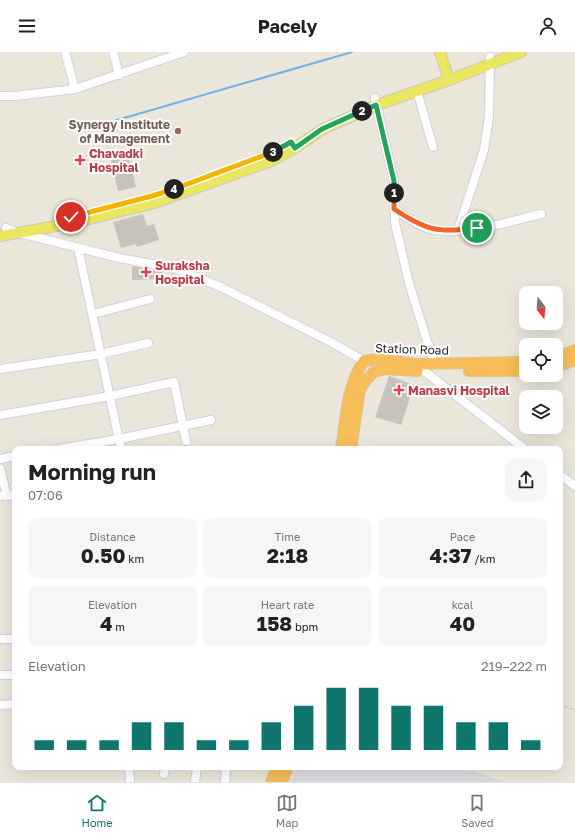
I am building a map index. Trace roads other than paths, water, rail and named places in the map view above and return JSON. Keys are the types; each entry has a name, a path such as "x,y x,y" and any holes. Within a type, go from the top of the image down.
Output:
{"highway":[{"path":"563,355 575,350"},
{"name":"Station Road","path":"342,446 352,383 357,371 364,362 377,359 415,364 519,362"},
{"path":"563,364 575,360"},
{"name":"Station Road","path":"352,446 360,389 374,372 385,369 424,371 519,371"},
{"path":"271,782 276,770"},
{"path":"282,782 287,770"}],"main road":[{"path":"440,52 448,77"},
{"path":"490,61 503,52"},
{"path":"2,231 71,217 152,196 293,145 376,102 490,61 521,52"},
{"path":"376,102 417,91 448,77"},
{"path":"2,231 16,232 73,223 154,203 271,161 293,145"}],"street":[{"path":"65,52 75,89"},
{"path":"113,52 119,75"},
{"path":"0,96 15,96 75,89 184,52"},
{"path":"458,230 484,150 489,117 490,61"},
{"path":"417,91 433,147"},
{"path":"376,102 394,181 395,223 409,283 434,364"},
{"path":"394,209 416,223 434,230 477,228 541,214"},
{"path":"16,232 78,248 183,271 225,289 329,341 364,362"},
{"path":"78,248 120,446"},
{"path":"92,314 150,299"},
{"path":"0,369 101,354 148,342"},
{"path":"415,364 521,446"},
{"path":"0,416 110,396 174,382 186,442"},
{"path":"76,446 212,420"},
{"path":"0,459 12,457"},
{"path":"0,469 7,496"},
{"path":"563,477 575,486"},
{"path":"0,639 12,639"},
{"path":"0,675 12,675"},
{"path":"0,705 12,704"},
{"path":"129,770 130,782"},
{"path":"194,782 196,770"},
{"path":"225,782 226,770"}],"waterway":[{"path":"86,129 352,52"}],"place":[{"name":"Synergy Institute of Management","path":"178,131"},
{"name":"Chavadki Hospital","path":"80,160"},
{"name":"Suraksha Hospital","path":"146,272"},
{"name":"Manasvi Hospital","path":"399,390"}]}
